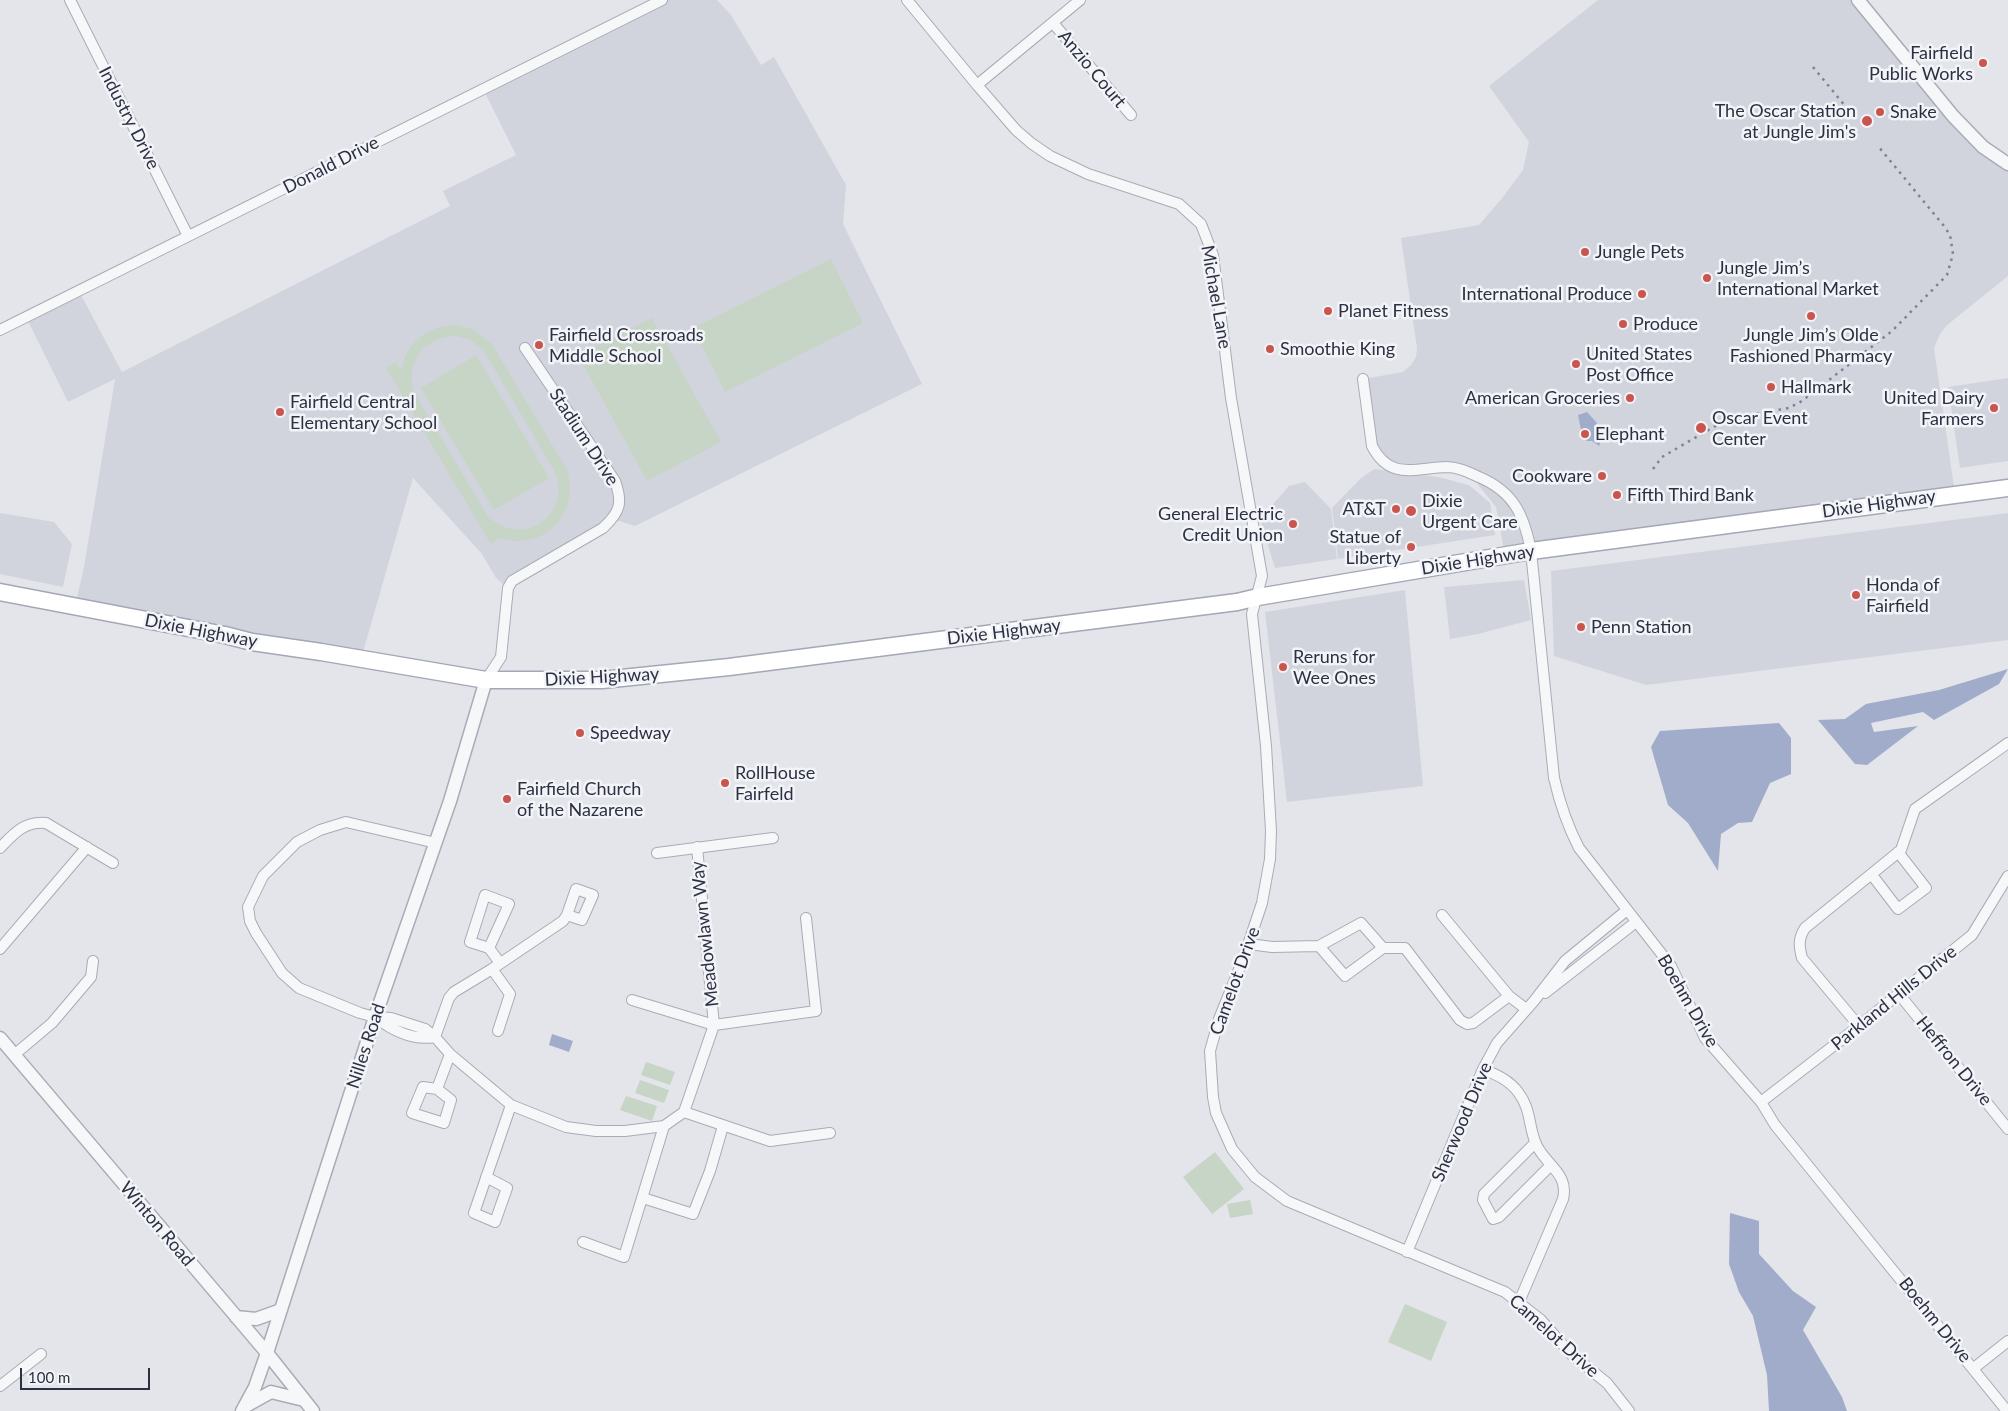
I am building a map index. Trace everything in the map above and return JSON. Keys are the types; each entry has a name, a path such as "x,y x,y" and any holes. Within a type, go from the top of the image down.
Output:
{"main road":[{"name":"Dixie Highway","path":"0,592 225,635 252,642 486,680 577,681 634,677 1211,606 1531,551 2008,488"}],"street":[{"name":"Industry Drive","path":"70,0 188,236"},
{"name":"Donald Drive","path":"0,330 662,0"},
{"name":"Michael Lane","path":"907,0 1016,130 1050,156 1088,174 1179,204 1201,224 1213,255 1231,398 1262,576 1258,597"},
{"path":"977,85 1080,0"},
{"path":"1858,0 1953,116 1983,147 2008,164"},
{"name":"Anzio Court","path":"1053,23 1131,115"},
{"name":"Stadium Drive","path":"486,680 501,657 508,588 512,581 604,528 613,519 620,506 620,494 615,481 525,348"},
{"name":"Boehm Drive","path":"1363,380 1372,446 1377,456 1388,465 1404,471 1459,469 1494,483 1511,499 1520,512 1526,526 1531,551 1554,778 1560,807 1579,848 1672,966 1706,1038 1761,1102 1775,1126 1974,1368 2007,1411"},
{"name":"Camelot Drive","path":"1258,597 1252,614 1266,746 1271,851 1267,883 1249,944 1219,1018 1210,1051 1212,1097 1223,1132 1232,1149 1255,1178 1271,1191 1300,1208 1505,1292 1520,1302 1541,1320 1571,1354 1607,1383 1629,1411"},
{"name":"Nilles Road","path":"243,1409 255,1387 268,1353 375,1017 450,800 486,680"},
{"path":"1859,1026 1802,958 1799,948 1800,936 1804,928 1901,850 1914,809 2008,743"},
{"path":"0,848 26,825 36,822 46,823 113,864"},
{"path":"436,843 346,822 320,830 297,842 263,876 248,907 250,921 256,933 282,973 299,988 375,1017 388,1028 421,1040 436,1037"},
{"path":"657,853 773,838"},
{"path":"0,949 86,847"},
{"name":"Meadowlawn Way","path":"632,1000 714,1025 697,848"},
{"path":"1872,875 1898,909 1926,888 1898,852"},
{"name":"Parkland Hills Drive","path":"1761,1102 1972,935 2008,876"},
{"path":"489,948 470,942 485,895 509,904 489,948 510,994 498,1031"},
{"name":"Sherwood Drive","path":"1407,1252 1484,1069 1497,1043 1534,1001 1565,961 1627,910"},
{"path":"436,1037 449,998 454,992 563,921 567,915"},
{"path":"1442,916 1510,996 1526,1009"},
{"path":"436,1037 450,1054 511,1105 566,1127 625,1132 664,1126 684,1112 714,1025 816,1011 806,918"},
{"name":"Sherwood Drive","path":"1534,1001 1636,922"},
{"path":"1249,944 1272,947 1319,946 1361,923 1383,948"},
{"path":"1319,946 1345,976 1383,948 1405,948 1460,1020 1467,1024 1474,1023 1510,996"},
{"path":"14,1055 52,1023 91,977 93,961"},
{"name":"Heffron Drive","path":"1899,994 2008,1129"},
{"name":"Winton Road","path":"0,1038 268,1353 313,1411"},
{"path":"437,1089 450,1054"},
{"path":"1484,1069 1511,1083 1519,1093 1529,1114 1535,1142 1563,1180 1565,1188 1520,1302"},
{"path":"486,1177 511,1105"},
{"path":"684,1112 770,1141 830,1134"},
{"path":"582,1242 624,1257 664,1126"},
{"path":"643,1198 693,1214 710,1171 723,1126"},
{"path":"1535,1142 1484,1194 1483,1200 1493,1219 1499,1217 1551,1165"},
{"path":"236,1317 256,1320 281,1310"},
{"path":"1974,1368 2008,1341"},
{"path":"0,1386 41,1354"},
{"path":"243,1409 271,1392 304,1400"}],"shaded area":[{"name":"Fairfield Crossroads Middle School","path":"662,0 717,0 731,15 761,65 774,57 846,185 843,224 922,384 635,526 613,519 508,588 496,578 482,554 413,478 361,659 75,606 84,567 115,379 68,402 26,317 79,291 122,372 450,206 443,191 516,155 483,89"},
{"name":"Jungle Jim’s International Market","path":"1598,0 1858,0 1953,116 2008,164 2008,276 1946,326 1934,348 1955,494 1505,555 1496,507 1467,471 1405,471 1377,456 1363,379 1403,372 1416,357 1417,348 1401,238 1479,225 1503,197 1523,170 1529,142 1489,86"},
{"path":"2008,378 2008,461 1960,468 1948,387"},
{"path":"1374,469 1438,477 1469,485 1490,503 1495,535 1338,559 1332,508 1360,479"},
{"path":"1305,482 1331,509 1337,559 1275,568 1260,519 1289,486"},
{"path":"0,513 54,522 72,544 63,587 0,574"},
{"path":"2008,513 2008,640 1646,685 1554,656 1551,571"},
{"path":"1524,580 1531,620 1478,634 1450,639 1444,587"},
{"path":"1405,590 1423,786 1287,802 1265,612"}],"green space":[{"path":"831,259 863,323 725,392 693,328"},
{"path":"652,318 721,442 647,481 578,355"},
{"path":"457,325 473,329 492,344 567,470 570,486 568,501 563,514 555,525 544,534 531,539 516,541 500,538 491,544 386,368 396,362 401,370 408,351 420,337 437,328","holes":["456,336 469,339 484,351 556,474 558,490 556,504 549,515 539,524 527,529 514,529 500,525 487,515 414,392 412,371 415,361 427,346 445,337"]},
{"path":"476,355 549,478 494,510 421,388"},
{"path":"646,1062 675,1072 670,1085 641,1075"},
{"path":"640,1080 669,1090 664,1103 635,1093"},
{"path":"626,1096 657,1106 652,1121 620,1110"},
{"path":"1215,1152 1244,1189 1212,1214 1183,1177"},
{"path":"1250,1200 1253,1214 1230,1218 1227,1204"},
{"path":"1405,1304 1447,1322 1431,1361 1388,1342"}],"water":[{"path":"1587,412 1597,423 1594,428 1599,433 1599,446 1592,441 1587,441 1582,435 1578,415"},
{"path":"2008,669 1999,684 1934,720 1923,712 1871,723 1874,732 1918,726 1867,765 1855,764 1818,720 1845,719 1866,704 1939,690"},
{"path":"1779,723 1791,738 1791,774 1770,783 1752,822 1738,823 1721,834 1718,871 1688,823 1668,805 1651,747 1660,731"},
{"path":"552,1034 573,1041 569,1052 549,1045"},
{"path":"1730,1213 1759,1221 1759,1254 1793,1291 1816,1307 1803,1330 1842,1397 1847,1411 1769,1411 1767,1375 1753,1316 1739,1292 1729,1264"}],"railway":[{"path":"1813,67 1846,107"},
{"path":"1653,469 1662,457 1724,421 1789,408 1802,401 1892,331 1947,275 1953,254 1950,235 1878,146"}],"place":[{"name":"Fairfield Public Works","path":"1983,63"},
{"name":"Snake","path":"1880,112"},
{"name":"The Oscar Station at Jungle Jim's","path":"1867,121"},
{"name":"Jungle Pets","path":"1585,252"},
{"name":"Jungle Jim’s International Market","path":"1707,278"},
{"name":"International Produce","path":"1642,294"},
{"name":"Planet Fitness","path":"1328,311"},
{"name":"Jungle Jim’s Olde Fashioned Pharmacy","path":"1811,316"},
{"name":"Produce","path":"1623,324"},
{"name":"Fairfield Crossroads Middle School","path":"539,345"},
{"name":"Smoothie King","path":"1270,349"},
{"name":"United States Post Office","path":"1576,364"},
{"name":"Hallmark","path":"1771,387"},
{"name":"American Groceries","path":"1630,398"},
{"name":"United Dairy Farmers","path":"1994,408"},
{"name":"Fairfield Central Elementary School","path":"280,412"},
{"name":"Oscar Event Center","path":"1701,428"},
{"name":"Elephant","path":"1585,434"},
{"name":"Cookware","path":"1602,476"},
{"name":"Fifth Third Bank","path":"1617,495"},
{"name":"AT&T","path":"1396,509"},
{"name":"Dixie Urgent Care","path":"1411,511"},
{"name":"General Electric Credit Union","path":"1293,524"},
{"name":"Statue of Liberty","path":"1411,547"},
{"name":"Honda of Fairfield","path":"1856,595"},
{"name":"Penn Station","path":"1581,627"},
{"name":"Reruns for Wee Ones","path":"1283,667"},
{"name":"Speedway","path":"580,733"},
{"name":"RollHouse Fairfeld","path":"725,783"},
{"name":"Fairfield Church of the Nazarene","path":"507,799"}]}
